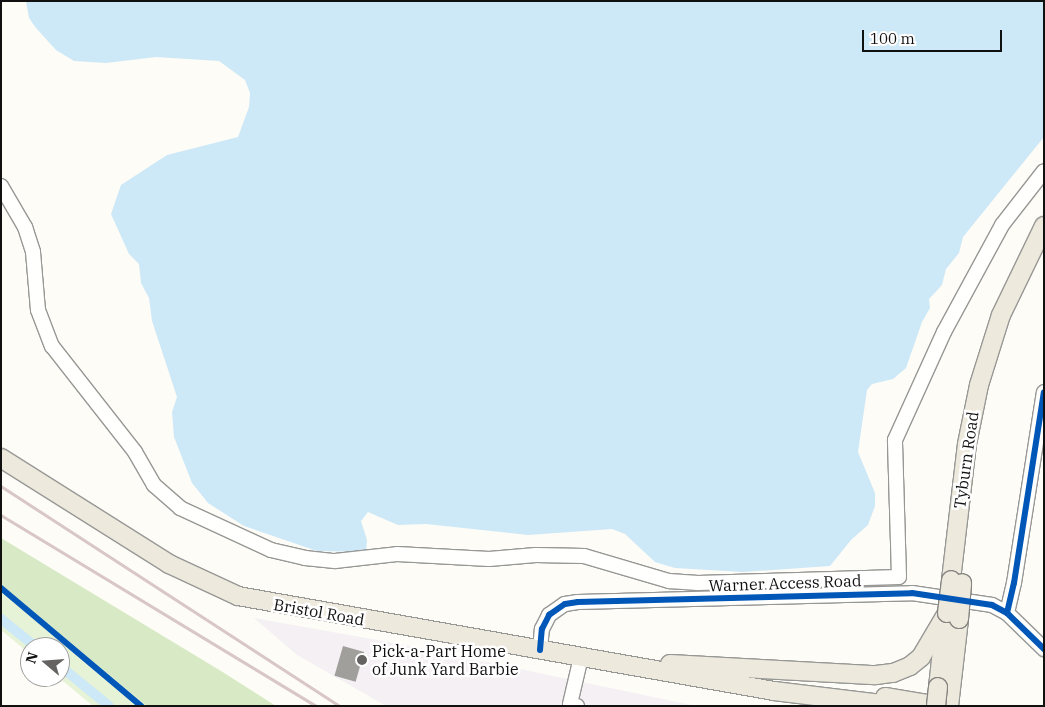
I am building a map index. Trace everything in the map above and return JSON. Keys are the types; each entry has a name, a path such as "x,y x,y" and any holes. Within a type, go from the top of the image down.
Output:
{"main road":[{"name":"Tyburn Road","path":"957,582 967,444 979,385 1001,315 1044,226"},
{"name":"Tyburn Road","path":"936,706 946,695 957,582 978,446 990,388 1014,314 1044,250"},
{"name":"Bristol Road","path":"1,458 169,564 220,590 266,603 671,673"},
{"path":"627,665 706,665 876,675 893,673 910,666 921,657 953,616"},
{"path":"671,673 758,692 793,706"},
{"path":"671,673 774,691 898,706"},
{"path":"671,673 940,706"}],"street":[{"path":"1,186 25,226 33,252 38,310 52,346 135,452 160,492 180,508 271,550 304,558 335,561 397,554 489,559 536,555 584,556 663,579 690,583 899,577 895,440 944,332 1002,224 1044,171"},
{"path":"1007,613 1014,583 1044,392"},
{"name":"Warner Access Road","path":"540,650 542,629 549,615 565,604 578,602 912,593 976,601 1007,613 1044,649"},
{"path":"571,705 581,657"}],"shaded area":[{"path":"254,618 405,645 696,706 386,706 297,655"}],"green space":[{"path":"1,538 276,706 147,706 70,642 70,637 64,637 1,585"},
{"path":"1,588 64,637 20,637 20,646 1,630"},
{"path":"70,642 152,706 93,706 70,687"}],"water":[{"path":"26,1 1044,1 1044,137 963,237 959,253 946,269 942,285 929,299 930,308 922,322 906,368 893,379 872,384 867,390 858,452 875,493 875,506 868,525 851,540 830,566 743,572 675,568 655,562 625,534 612,529 528,535 426,524 398,525 368,512 361,521 367,540 366,552 317,551 244,526 208,503 192,483 174,437 172,412 177,397 152,321 149,298 141,283 139,264 129,254 111,214 121,185 167,155 238,137 249,107 250,93 245,80 219,61 156,57 106,63 74,61 56,50 36,28 29,18"}],"building":[{"path":"343,646 364,652 356,682 334,676"}],"waterway":[{"path":"1,619 24,637"},
{"path":"70,674 109,706"}],"railway":[{"path":"1,486 340,706"},
{"path":"1,515 316,706"}],"cycle path":[{"path":"1007,613 1014,583 1044,392"},
{"path":"1,588 141,706"},
{"path":"540,650 542,629 549,615 565,604 578,602 912,593 992,605 1007,613 1044,649"}],"place":[{"name":"Pick-a-Part Home of Junk Yard Barbie","path":"362,660"}]}
